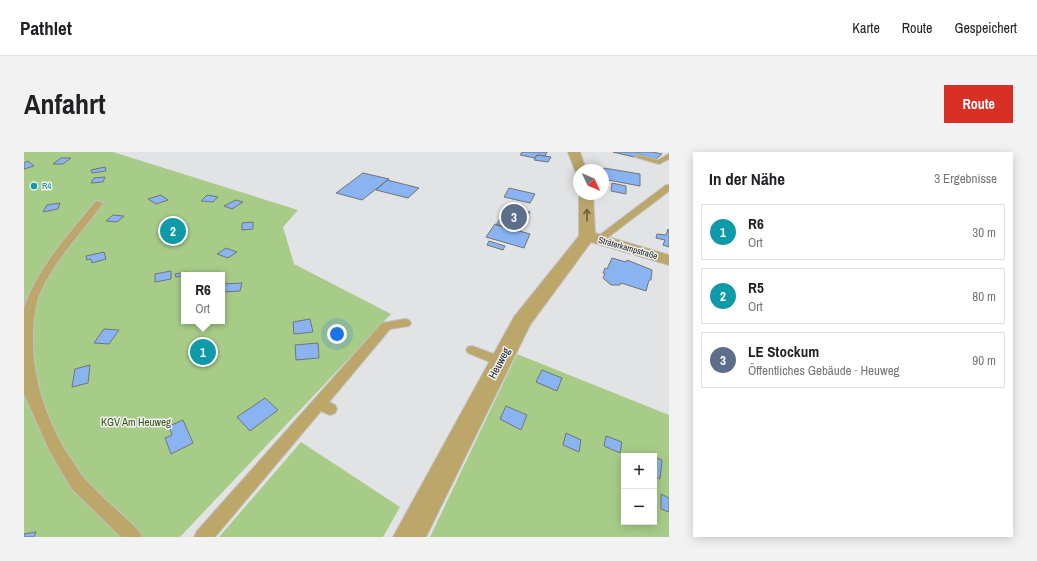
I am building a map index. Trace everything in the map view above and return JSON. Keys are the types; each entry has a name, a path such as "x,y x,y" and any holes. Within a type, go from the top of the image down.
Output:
{"street":[{"path":"574,152 578,164"},
{"path":"587,200 593,238"},
{"name":"Sträterkampstraße","path":"593,238 669,260"},
{"name":"Heuweg","path":"408,537 521,322 593,238"}],"lane":[{"path":"638,157 659,162 669,156"},
{"path":"593,238 669,187"},
{"path":"99,203 61,250 42,279 28,313 24,350 31,394 55,447 78,483 133,537"},
{"path":"203,537 324,406 364,359 386,326 405,322"},
{"path":"472,350 500,361"}],"green space":[{"name":"KGV Am Heuweg","path":"24,152 113,152 298,210 283,227 294,264 391,314 180,537 24,537"},
{"path":"517,354 669,415 669,537 430,537"},
{"path":"301,442 400,507 383,537 219,537"}],"building":[{"path":"522,152 547,152 545,156 537,155 535,158 520,155"},
{"path":"613,152 652,152 662,154 656,159 638,154 634,157"},
{"path":"537,155 551,157 548,162 534,160"},
{"path":"61,158 71,158 63,164 53,164"},
{"path":"28,161 34,166 24,169 24,163"},
{"path":"105,167 106,171 92,173 91,170"},
{"path":"609,169 640,174 640,186 609,180"},
{"path":"363,173 389,179 362,200 336,193"},
{"path":"105,177 103,182 91,183 94,178"},
{"path":"387,180 419,188 408,198 376,190"},
{"path":"612,183 626,186 626,194 611,191"},
{"path":"509,188 535,194 530,203 504,197"},
{"path":"161,195 168,200 156,204 148,199"},
{"path":"207,195 218,197 213,202 201,201"},
{"path":"236,200 243,202 232,209 224,206"},
{"path":"60,203 58,209 43,212 47,205"},
{"path":"508,206 530,212 520,231 496,225"},
{"path":"113,215 124,216 117,222 106,221"},
{"path":"253,222 253,229 242,230 242,223"},
{"path":"495,224 530,234 524,248 486,237"},
{"path":"668,229 669,247 663,245 665,240 656,238 657,234 666,235"},
{"path":"489,241 505,246 503,250 487,245"},
{"path":"226,248 237,252 228,258 217,254"},
{"path":"104,252 106,259 92,263 91,259 87,260 86,256"},
{"path":"612,258 626,262 627,260 652,270 651,280 649,280 646,291 621,283 620,285 611,285 603,278 605,268 607,269"},
{"path":"171,271 171,279 155,282 155,274"},
{"path":"181,273 181,276 176,277 175,274"},
{"path":"242,283 240,291 225,292 225,284"},
{"path":"310,319 313,332 294,334 293,322"},
{"path":"104,329 119,330 109,344 94,343"},
{"path":"318,343 319,358 296,360 295,345"},
{"path":"90,365 88,383 72,387 75,369"},
{"path":"542,370 562,378 557,391 536,382"},
{"path":"265,398 278,410 250,431 237,417"},
{"path":"506,406 527,415 521,430 500,419"},
{"path":"183,420 193,443 171,454 165,438 172,435 169,426"},
{"path":"566,433 581,440 579,452 563,445"},
{"path":"606,436 622,442 620,453 604,446"},
{"path":"657,458 662,460 660,479 657,478"},
{"path":"661,494 669,498 669,512 661,509"},
{"path":"36,532 34,537 24,537 24,534"}],"place":[{"name":"R4","path":"34,186"},
{"name":"LE Stockum","path":"514,217"},
{"name":"R5","path":"173,231"},
{"name":"R6","path":"203,352"}]}
